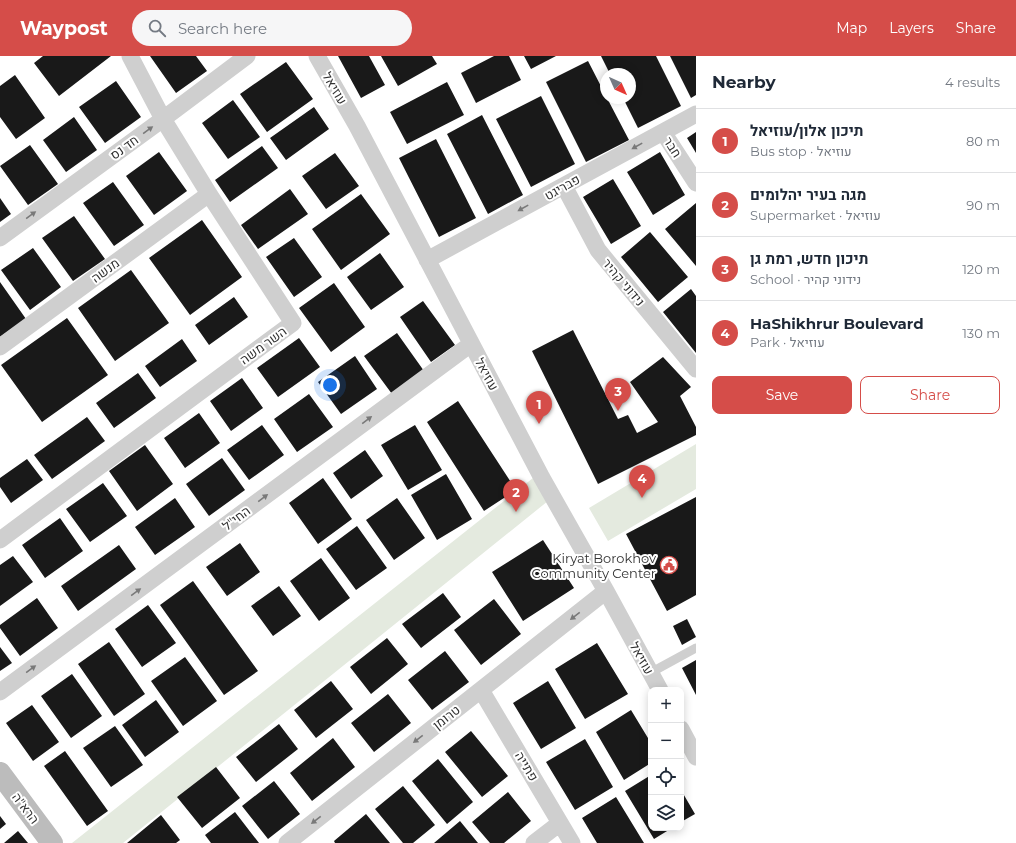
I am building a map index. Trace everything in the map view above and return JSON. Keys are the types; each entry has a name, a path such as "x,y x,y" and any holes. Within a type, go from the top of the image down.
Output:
{"street":[{"name":"השר משה","path":"0,540 293,323 209,194 163,119 130,56"},
{"name":"חד נס","path":"0,238 247,56"},
{"name":"עוזיאל","path":"317,56 357,126 542,478 658,687"},
{"name":"פבריגט","path":"428,260 696,114"},
{"name":"חבר","path":"663,132 696,183"},
{"name":"נידוני קהיר","path":"564,186 598,250 696,369"},
{"name":"מנשה","path":"0,347 209,194"},
{"name":"החי\"ל","path":"0,692 471,344"},
{"name":"טרומן","path":"287,843 606,591"},
{"name":"פתייה","path":"481,690 572,843"},
{"path":"684,735 696,757"},
{"name":"הרא\"ה","path":"0,774 52,843"},
{"path":"534,843 560,823"}],"lane":[{"path":"650,673 696,648"}],"shaded area":[{"path":"696,444 696,489 608,541 589,508"},
{"path":"533,478 548,501 123,843 72,843"}],"building":[{"path":"43,56 111,56 59,96 34,63"},
{"path":"150,56 196,56 207,71 176,93"},
{"path":"338,56 369,56 385,85 361,98"},
{"path":"381,56 432,56 437,64 398,86"},
{"path":"494,56 509,56 521,80 476,103 461,73"},
{"path":"524,56 556,56 531,69"},
{"path":"601,56 656,56 681,106 638,128 626,104 636,104 636,68 607,68"},
{"path":"670,56 696,56 696,95 691,98"},
{"path":"588,61 600,84 600,104 610,104 629,140 586,162 546,82"},
{"path":"286,62 313,99 267,132 240,94"},
{"path":"15,75 45,118 16,139 0,117 0,86"},
{"path":"116,81 141,117 105,143 79,107"},
{"path":"447,82 464,115 407,144 390,112"},
{"path":"541,96 575,164 531,187 496,119"},
{"path":"233,100 260,137 228,159 202,123"},
{"path":"314,107 329,129 286,160 270,138"},
{"path":"482,115 523,195 488,214 447,134"},
{"path":"74,117 97,150 66,172 43,140"},
{"path":"696,132 696,153 687,138"},
{"path":"436,139 476,218 439,237 399,158"},
{"path":"30,145 58,184 28,205 0,166"},
{"path":"262,146 278,168 230,202 215,180"},
{"path":"159,152 187,191 154,215 126,176"},
{"path":"660,152 685,195 653,215 627,172"},
{"path":"335,153 359,186 326,209 302,176"},
{"path":"613,179 641,226 611,244 583,197"},
{"path":"113,182 144,225 114,246 83,203"},
{"path":"290,189 308,214 258,249 241,225"},
{"path":"361,194 390,234 341,270 312,229"},
{"path":"0,198 11,214 0,222"},
{"path":"696,203 696,266 665,229"},
{"path":"74,216 105,259 73,281 42,238"},
{"path":"202,220 242,277 190,315 149,258"},
{"path":"650,232 688,277 658,302 621,257"},
{"path":"294,238 322,277 294,297 266,257"},
{"path":"33,248 61,287 30,310 1,270"},
{"path":"380,253 404,287 371,310 347,277"},
{"path":"131,270 169,323 115,361 78,308"},
{"path":"0,282 26,319 0,337"},
{"path":"334,283 365,327 331,352 299,308"},
{"path":"691,289 696,296 696,353 663,312"},
{"path":"234,297 248,317 209,345 195,325"},
{"path":"423,301 455,345 431,362 400,317"},
{"path":"67,318 108,375 42,422 1,365"},
{"path":"573,330 618,419 628,415 637,433 658,422 630,382 663,357 691,387 680,396 696,427 696,435 598,484 532,351"},
{"path":"397,333 424,371 392,394 364,356"},
{"path":"299,338 320,367 278,397 257,368"},
{"path":"182,339 197,361 160,387 145,366"},
{"path":"355,356 377,389 341,414 318,382"},
{"path":"138,373 156,398 114,428 96,403"},
{"path":"242,378 263,408 231,431 210,401"},
{"path":"309,394 333,427 297,452 274,419"},
{"path":"458,401 516,490 484,511 427,422"},
{"path":"199,413 220,443 185,468 164,438"},
{"path":"87,417 105,441 52,479 34,455"},
{"path":"262,425 284,455 249,480 227,450"},
{"path":"415,425 442,470 408,490 381,445"},
{"path":"145,445 173,484 137,511 109,471"},
{"path":"365,450 383,476 351,499 333,473"},
{"path":"222,458 245,490 209,516 186,484"},
{"path":"27,459 43,480 11,503 0,487 0,478"},
{"path":"446,474 472,519 437,540 411,495"},
{"path":"323,478 352,519 318,544 289,503"},
{"path":"103,483 127,516 90,542 66,509"},
{"name":"Kiryat Borokhov Community Center","path":"696,497 696,595 667,611 626,534"},
{"path":"175,498 195,527 155,555 135,527"},
{"path":"397,498 425,538 394,560 366,520"},
{"path":"60,518 83,551 45,578 22,545"},
{"path":"357,526 387,568 356,590 326,549"},
{"path":"543,540 574,588 523,621 492,572"},
{"path":"240,543 260,572 227,596 206,567"},
{"path":"119,545 136,569 78,611 61,586"},
{"path":"13,556 33,582 0,606 0,565"},
{"path":"321,558 350,598 319,621 290,581"},
{"path":"193,581 258,671 224,695 160,605"},
{"path":"279,586 301,616 273,636 251,606"},
{"path":"443,593 461,617 421,648 402,624"},
{"path":"37,598 58,628 20,656 0,628 0,625"},
{"path":"494,599 521,634 481,665 454,630"},
{"path":"148,605 176,643 142,667 115,629"},
{"path":"687,619 696,637 682,645 673,626"},
{"path":"387,638 408,664 371,694 350,667"},
{"path":"109,642 145,694 114,716 78,664"},
{"path":"597,643 628,694 585,719 555,669"},
{"path":"0,647 12,663 0,671"},
{"path":"445,651 469,682 432,710 408,680"},
{"path":"185,657 217,701 183,726 151,681"},
{"path":"696,660 696,695 682,668"},
{"path":"72,674 102,716 71,738 41,696"},
{"path":"331,681 353,709 316,738 294,710"},
{"path":"548,681 576,728 541,749 513,703"},
{"path":"388,694 411,723 374,752 351,723"},
{"path":"156,700 179,732 145,757 122,725"},
{"path":"32,705 59,742 33,761 6,723"},
{"path":"631,710 648,738 648,765 624,780 596,732"},
{"path":"279,724 298,749 256,782 236,757"},
{"path":"115,726 143,765 111,787 83,748"},
{"path":"471,731 508,776 482,797 445,752"},
{"path":"333,738 355,767 312,801 290,773"},
{"path":"585,739 613,787 575,810 546,762"},
{"path":"65,751 108,811 87,826 44,766"},
{"path":"438,759 473,802 447,824 412,781"},
{"path":"216,767 240,798 202,828 177,797"},
{"path":"648,777 648,829 625,791"},
{"path":"274,781 300,814 268,839 242,806"},
{"path":"403,786 435,825 413,843 403,843 375,809"},
{"path":"508,792 531,821 504,843 490,843 472,822"},
{"path":"684,795 695,814 684,820"},
{"path":"616,797 644,843 597,843 582,818"},
{"path":"235,812 259,843 211,843 205,835"},
{"path":"366,814 390,843 335,843 334,841"},
{"path":"161,815 180,840 176,843 127,843"},
{"path":"0,816 6,824 0,829"},
{"path":"460,821 478,843 434,843"},
{"path":"18,831 28,843 4,843"},
{"path":"649,831 667,831 654,839"}],"place":[{"name":"תיכון חדש, רמת גן","path":"618,411"},
{"name":"תיכון אלון/עוזיאל","path":"539,424"},
{"name":"HaShikhrur Boulevard","path":"642,498"},
{"name":"מגה בעיר יהלומים","path":"516,512"},
{"name":"Kiryat Borokhov Community Center","path":"669,565"}]}
